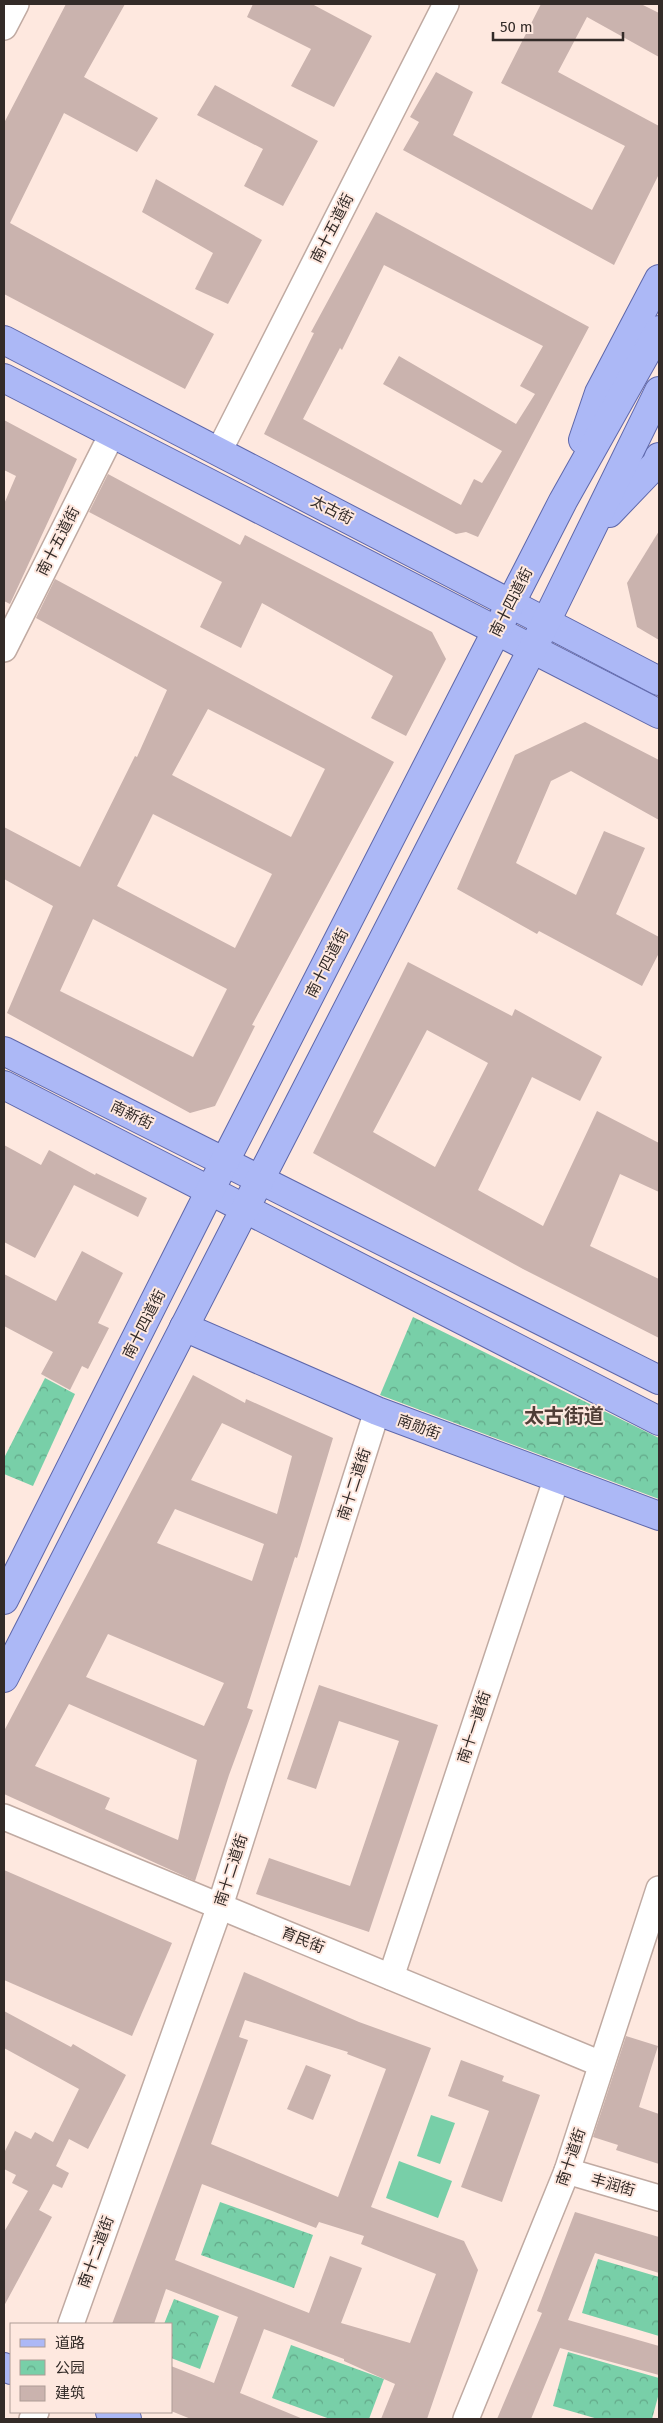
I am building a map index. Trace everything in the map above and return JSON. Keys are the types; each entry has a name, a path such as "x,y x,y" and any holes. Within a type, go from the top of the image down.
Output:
{"main road":[{"path":"563,502 599,393 659,279"},
{"name":"南十四道街","path":"4,1600 11,1570 210,1191 563,502 659,330"},
{"name":"太古街","path":"4,340 659,681"},
{"path":"4,378 659,714"},
{"path":"4,1678 532,649 659,391"},
{"path":"591,532 656,464 659,457"},
{"name":"南新街","path":"4,1051 261,1179"},
{"name":"南新街","path":"4,1085 246,1208"},
{"path":"261,1179 659,1380"},
{"path":"246,1208 659,1421"},
{"name":"南勋街","path":"184,1327 377,1411 659,1516"},
{"path":"112,2413 127,2419"}],"street":[{"path":"4,27 16,4"},
{"name":"南十五道街","path":"219,451 446,4"},
{"name":"南十五道街","path":"4,649 112,434"},
{"name":"南十二道街","path":"71,2323 220,1906 377,1411"},
{"name":"南十一道街","path":"391,1977 557,1477"},
{"name":"育民街","path":"4,1817 601,2064"},
{"name":"南十道街","path":"466,2419 567,2171 659,1889"},
{"name":"丰润街","path":"567,2171 659,2198"}],"green space":[{"path":"413,1317 659,1438 659,1499 380,1395"},
{"path":"45,1378 75,1394 33,1486 4,1474 4,1458"},
{"path":"431,2115 455,2123 440,2164 417,2156"},
{"path":"399,2161 452,2181 438,2218 386,2198"},
{"path":"220,2202 313,2235 294,2288 201,2255"},
{"path":"598,2259 659,2277 659,2336 582,2313"},
{"path":"174,2299 219,2316 200,2369 172,2358 172,2323 164,2323"},
{"path":"291,2345 384,2379 369,2419 330,2419 272,2398"},
{"path":"568,2352 659,2378 659,2393 652,2419 598,2419 553,2406"}],"building":[{"path":"66,4 125,4 84,77 158,118 137,152 64,113 10,223 214,334 185,389 4,294 4,123"},
{"path":"253,4 312,4 372,36 334,107 291,86 311,49 247,17"},
{"path":"541,4 641,4 659,13 659,57 587,17 558,72 659,126 659,174 614,265 403,150 419,122 410,117 436,72 473,92 453,135 592,210 625,146 501,83"},
{"path":"215,85 318,141 283,206 244,186 263,149 197,115"},
{"path":"156,179 262,240 228,304 195,289 213,253 142,212"},
{"path":"376,212 589,327 478,537 466,532 456,534 264,434 314,333 311,332","holes":["384,265 543,346 520,386 535,394 516,424 399,356 383,384 502,451 482,483 474,479 461,505 303,419 340,348 342,350"]},
{"path":"4,420 77,459 10,604 4,601 4,504 16,476 4,470"},
{"path":"108,474 240,545 245,535 432,632 446,659 406,736 371,718 393,676 262,603 241,648 200,627 222,582 89,512"},
{"path":"659,531 659,640 637,627 627,583"},
{"path":"55,579 394,762 252,1025 255,1026 215,1106 190,1113 7,1013 53,906 4,879 4,827 80,867 135,756 137,757 167,690 36,618","holes":["208,709 325,769 291,837 172,775","153,814 272,874 235,948 117,886","93,919 227,989 193,1057 60,991"]},
{"path":"585,722 659,760 659,820 571,771 551,781 516,863 576,895 604,831 645,848 616,914 659,937 659,953 642,986 539,931 537,934 457,889 515,755"},
{"path":"408,962 512,1016 515,1009 602,1057 580,1101 532,1077 478,1190 543,1226 597,1111 659,1143 659,1192 620,1174 590,1246 659,1279 659,1338 523,1269 313,1153","holes":["427,1030 488,1063 435,1167 373,1132"]},
{"path":"4,1145 41,1165 49,1150 95,1175 96,1173 147,1198 138,1217 74,1185 35,1258 4,1242"},
{"path":"82,1251 123,1273 98,1323 109,1328 88,1369 82,1366 70,1390 41,1374 53,1352 4,1326 4,1274 56,1301"},
{"path":"193,1375 245,1403 246,1399 333,1438 297,1558 295,1557 247,1708 253,1710 229,1775 195,1881 4,1794 4,1731","holes":["222,1423 292,1456 277,1514 191,1480","175,1509 264,1544 252,1581 157,1543","108,1634 224,1683 204,1726 86,1677","69,1704 197,1760 178,1840 105,1809 110,1798 35,1766"]},
{"path":"319,1685 438,1725 369,1932 256,1894 269,1858 350,1886 399,1741 339,1721 316,1789 287,1779"},
{"path":"4,1870 172,1943 132,2036 4,1980"},
{"path":"244,1972 359,2022 431,2048 371,2207 464,2241 478,2270 427,2419 381,2419 395,2384 344,2361 344,2359 264,2329 240,2393 303,2419 191,2419 172,2411 172,2366 214,2383 238,2317 166,2289 154,2323 112,2323","holes":["245,2020 348,2052 347,2054 386,2069 338,2197 211,2144 248,2040 239,2037","202,2184 316,2228 319,2222 364,2236 361,2244 436,2274 410,2343 341,2323 362,2268 330,2256 309,2313 175,2260"]},
{"path":"4,2011 71,2047 73,2044 126,2075 88,2149 69,2139 56,2166 69,2173 62,2188 53,2184 39,2210 52,2217 4,2306 4,2232 28,2191 12,2183 16,2175 4,2169 4,2153 15,2131 31,2139 35,2132 53,2142 79,2089 4,2048"},
{"path":"626,2036 658,2046 639,2107 659,2114 659,2164 616,2150 618,2145 593,2137"},
{"path":"461,2060 504,2076 502,2081 540,2095 502,2202 461,2187 489,2111 448,2096"},
{"path":"306,2065 331,2075 313,2120 287,2109"},
{"path":"575,2212 659,2237 659,2273 595,2253 568,2320 659,2346 659,2375 560,2348 531,2419 497,2419 542,2313 537,2311"}],"district":[{"name":"太古街道","path":"564,1416"}]}
